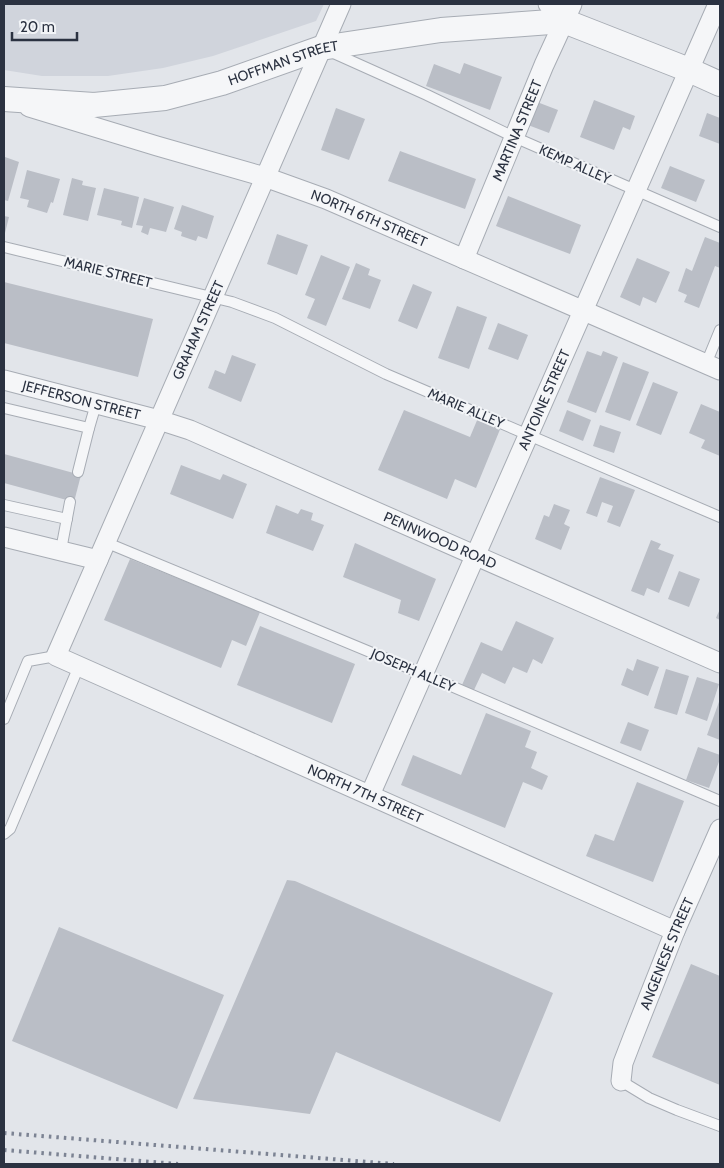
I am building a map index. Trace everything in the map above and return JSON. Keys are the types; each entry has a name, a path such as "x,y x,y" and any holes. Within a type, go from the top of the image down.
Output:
{"street":[{"name":"GRAHAM STREET","path":"56,656 341,4"},
{"name":"HOFFMAN STREET","path":"548,4 720,84"},
{"name":"ANTOINE STREET","path":"370,795 718,4"},
{"name":"HOFFMAN STREET","path":"4,99 94,104 165,98 222,83 321,48 568,12"},
{"name":"MARTINA STREET","path":"464,259 544,65 568,12"},
{"name":"NORTH 6TH STREET","path":"4,99 265,177 326,199 713,367"},
{"name":"JEFFERSON STREET","path":"4,380 159,420"},
{"name":"PENNWOOD ROAD","path":"159,420 221,443 720,663"},
{"path":"4,537 98,560"},
{"name":"NORTH 7TH STREET","path":"56,656 675,931"},
{"name":"ANGENESE STREET","path":"621,1081 623,1063 632,1037 675,931 720,829"}],"lane":[{"name":"KEMP ALLEY","path":"321,48 427,95 514,137 720,227"},
{"name":"MARIE STREET","path":"4,247 212,298"},
{"name":"MARIE ALLEY","path":"212,298 232,302 275,318 386,374 720,517"},
{"path":"713,367 720,330"},
{"path":"78,472 96,404"},
{"path":"4,408 89,428"},
{"path":"61,550 70,502"},
{"path":"4,505 67,519"},
{"name":"JOSEPH ALLEY","path":"106,542 423,674 720,801"},
{"path":"4,719 28,661 56,656"},
{"path":"4,834 10,829 78,666"},
{"path":"621,1081 649,1098 720,1126"}],"shaded area":[{"path":"4,4 324,4 316,21 213,56 163,68 108,76 42,76 4,70"}],"building":[{"path":"464,63 502,77 490,110 426,86 434,64 460,74"},
{"path":"594,100 635,116 630,130 623,127 614,150 580,137"},
{"path":"537,102 558,110 549,133 528,125"},
{"path":"336,108 365,119 349,160 321,150"},
{"path":"707,113 720,118 720,144 699,136"},
{"path":"400,151 476,179 465,209 388,181"},
{"path":"5,157 19,162 8,201 4,200"},
{"path":"670,166 705,180 696,202 661,188"},
{"path":"27,170 60,179 53,203 51,202 47,213 27,207 29,200 20,198"},
{"path":"72,178 83,181 82,185 96,188 88,221 63,215"},
{"path":"104,188 139,197 132,228 121,225 122,221 97,215"},
{"path":"508,196 581,225 570,254 496,226"},
{"path":"144,198 174,207 166,232 150,228 148,235 141,232 143,226 136,225"},
{"path":"182,205 214,216 207,239 198,236 196,241 181,236 182,232 174,229"},
{"path":"4,216 9,217 4,237"},
{"path":"277,234 308,245 297,275 267,264"},
{"path":"705,237 720,243 720,268 715,266 699,308 684,302 687,295 678,291 686,268 692,271"},
{"path":"321,255 350,267 326,326 307,318 315,299 305,295"},
{"path":"637,258 670,272 656,303 643,297 640,306 620,297"},
{"path":"356,263 370,269 368,275 381,280 370,309 342,299"},
{"path":"4,282 153,319 138,377 4,343"},
{"path":"413,284 432,292 417,329 398,321"},
{"path":"457,306 487,317 469,369 438,358"},
{"path":"498,323 528,335 518,360 488,349"},
{"path":"587,351 601,356 603,351 618,357 596,413 567,402"},
{"path":"232,355 256,364 241,402 208,388 215,370 225,374"},
{"path":"623,362 649,372 630,421 605,412"},
{"path":"653,382 678,392 661,435 636,425"},
{"path":"701,404 720,412 720,456 701,448 705,440 689,433"},
{"path":"404,410 470,437 478,418 501,427 476,488 455,479 447,499 378,470"},
{"path":"567,410 591,420 583,441 559,431"},
{"path":"600,425 621,432 614,453 593,446"},
{"path":"4,454 81,475 74,502 4,483"},
{"path":"181,465 220,480 223,474 247,484 233,519 170,494"},
{"path":"600,477 635,490 620,527 607,522 613,506 602,502 597,517 586,513"},
{"path":"554,504 570,510 564,524 570,527 561,550 535,539 544,515 549,517"},
{"path":"276,505 298,514 301,509 313,513 311,520 324,525 313,551 266,533"},
{"path":"651,540 661,544 658,549 674,555 659,593 647,588 644,596 631,591"},
{"path":"355,543 436,579 419,621 398,613 401,600 343,577"},
{"path":"130,559 260,612 246,646 232,640 221,668 104,620"},
{"path":"679,571 700,579 689,607 668,599"},
{"path":"720,609 720,620 716,618"},
{"path":"516,621 554,638 542,664 533,659 527,673 513,667 505,684 482,673 474,690 462,685 481,642 502,651"},
{"path":"260,626 355,664 332,723 237,685"},
{"path":"637,659 659,667 648,696 621,685 627,668 633,671"},
{"path":"666,669 689,676 677,715 654,708"},
{"path":"697,677 719,684 707,721 685,713"},
{"path":"720,699 720,740 707,735"},
{"path":"486,713 531,731 525,747 537,752 531,768 548,776 542,790 523,782 505,828 401,785 413,755 461,775"},
{"path":"628,722 649,730 641,751 620,743"},
{"path":"698,747 720,755 709,788 686,780"},
{"path":"637,782 684,801 653,882 586,856 595,834 614,841"},
{"path":"287,880 295,881 553,993 500,1122 336,1052 310,1114 193,1099"},
{"path":"59,927 224,995 177,1109 12,1041"},
{"path":"691,964 720,976 720,1085 652,1057"}],"railway":[{"path":"4,1133 394,1164"},
{"path":"4,1150 178,1164"}]}
